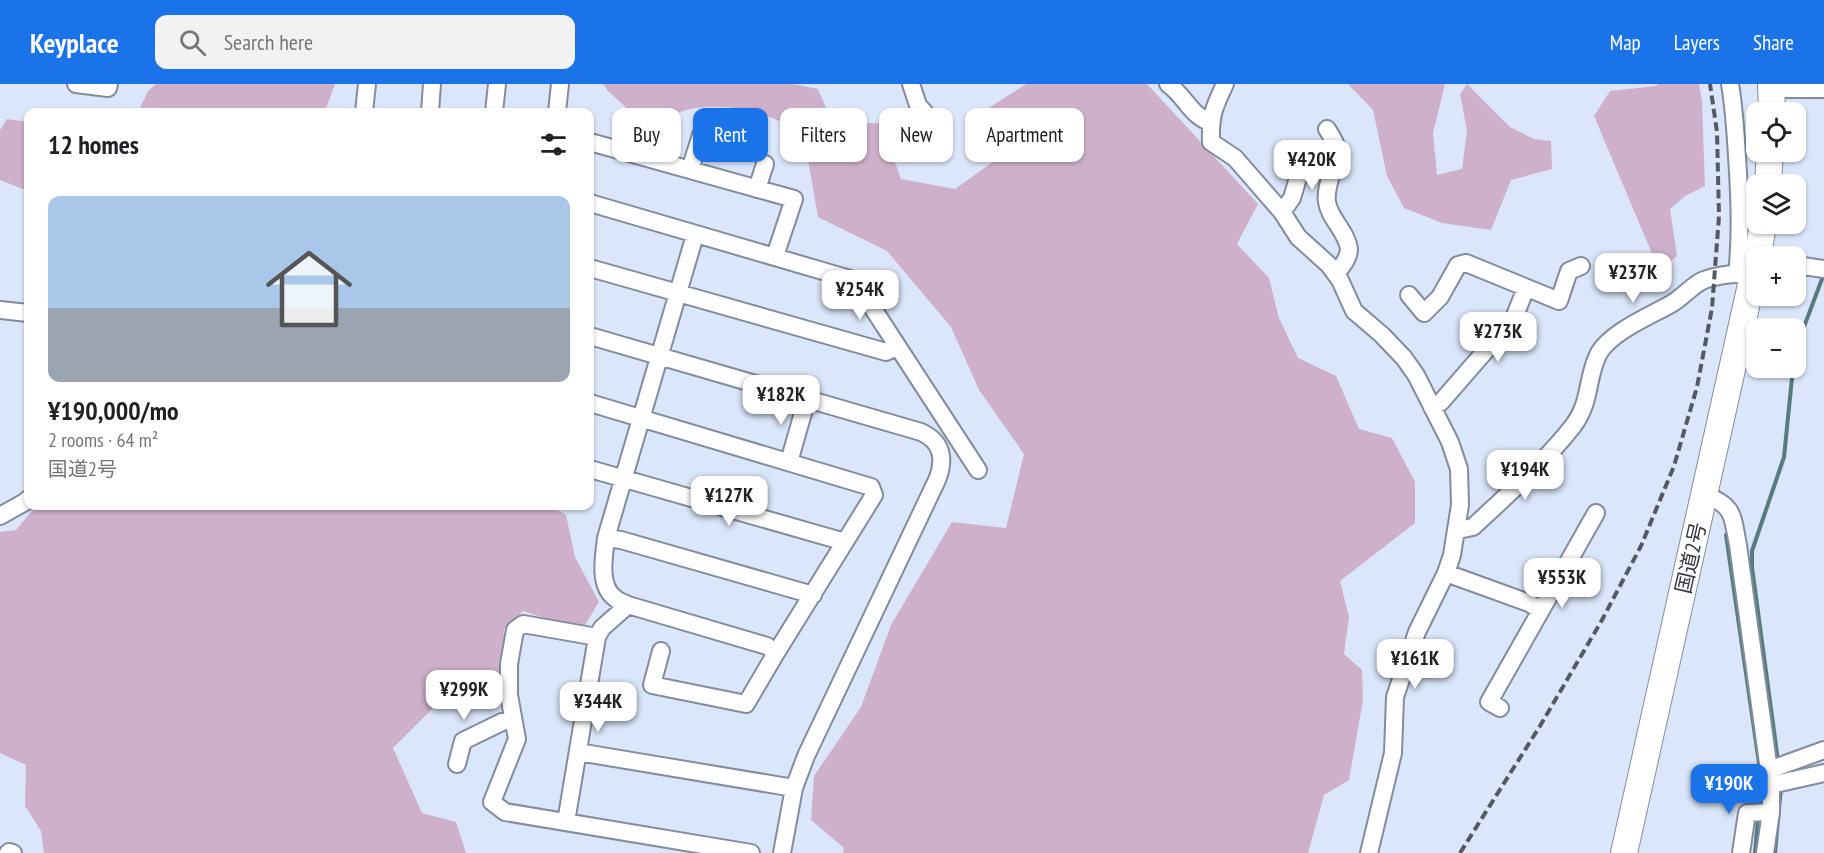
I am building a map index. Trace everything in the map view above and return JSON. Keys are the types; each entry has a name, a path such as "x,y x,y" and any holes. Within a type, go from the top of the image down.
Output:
{"highway":[{"name":"国道2号","path":"1624,853 1705,495 1746,287"}],"street":[{"path":"76,84 108,88 109,84"},
{"path":"364,108 367,84"},
{"path":"430,108 432,84"},
{"path":"494,108 497,84"},
{"path":"557,108 560,84"},
{"path":"910,84 921,108"},
{"path":"1168,84 1201,119 1210,122"},
{"path":"1226,84 1210,122 1211,142 1235,158 1282,212 1298,237 1329,265 1336,274 1354,311 1404,358 1416,375 1450,442 1459,468 1460,505 1452,555 1446,573 1417,632 1395,697 1393,753 1369,853"},
{"path":"1730,84 1735,126 1740,250 1746,265"},
{"path":"1772,96 1780,89 1824,89"},
{"path":"1327,129 1336,146 1336,157 1326,191 1327,205 1340,225 1349,249 1348,257 1336,274"},
{"path":"594,143 794,199 775,256"},
{"path":"1282,212 1292,198 1306,151"},
{"path":"690,170 693,160"},
{"path":"757,189 765,164"},
{"path":"594,204 850,279 859,287 978,470"},
{"path":"695,235 606,538 605,586 615,599 628,605 767,646 776,653"},
{"path":"1409,295 1424,313 1440,297 1458,265 1466,263 1559,301 1569,271 1581,266"},
{"path":"1806,266 1824,268"},
{"path":"594,269 885,352 897,347"},
{"path":"1457,528 1473,527 1522,481 1573,425 1583,411 1600,351 1615,337 1652,313 1672,304 1702,280 1746,273"},
{"path":"1432,407 1441,402 1514,318 1526,288"},
{"path":"0,310 24,313"},
{"path":"594,337 921,432 930,436 941,454 942,467 937,480 806,756 794,788 782,853"},
{"path":"789,462 807,399"},
{"path":"594,404 871,487 874,495 746,704 652,685 661,651"},
{"path":"936,444 953,433"},
{"path":"594,470 845,542"},
{"path":"1705,495 1721,501 1732,513 1738,545 1770,778 1763,812 1765,853"},
{"path":"0,516 24,503"},
{"path":"1500,708 1488,702 1596,513"},
{"path":"606,538 621,540 813,595"},
{"path":"1446,573 1529,603 1541,610"},
{"path":"566,822 597,637 602,628 628,605"},
{"path":"597,637 523,624 515,630 509,664 509,695 517,740 492,802 506,812 751,853"},
{"path":"457,764 463,741 513,719"},
{"path":"1770,778 1824,750"},
{"path":"578,752 794,788"},
{"path":"1770,778 1824,773"},
{"path":"1741,853 1747,813 1763,812"},
{"path":"8,853 13,853"}],"shaded area":[{"path":"156,84 335,84 325,108 140,108 148,91"},
{"path":"603,84 793,84 818,89 826,108 780,108 780,122 768,117 768,108 702,107 681,112 681,108 627,108"},
{"path":"1026,84 1147,84 1258,204 1237,244 1269,278 1279,318 1298,358 1336,376 1359,429 1392,438 1415,482 1415,523 1340,581 1349,617 1344,654 1362,670 1363,700 1349,780 1324,795 1308,853 843,853 844,848 811,820 814,776 861,707 891,625 952,522 1006,528 1024,454 979,390 951,327 887,251 818,217 808,162 867,162 867,123 879,123 879,162 895,162 901,179 955,189 993,162 1084,162 1084,108 989,108"},
{"path":"1348,84 1445,84 1433,133 1437,175 1462,169 1467,131 1460,94 1467,84 1510,127 1534,139 1551,141 1552,169 1511,180 1491,230 1442,223 1404,208 1387,176 1373,110"},
{"path":"1658,84 1699,84 1702,102 1705,186 1685,196 1670,209 1677,256 1659,270 1594,116 1610,91"},
{"path":"7,119 24,121 24,189 0,180 0,130"},
{"path":"33,510 557,510 566,515 575,557 599,602 582,630 523,611 504,629 501,698 435,706 393,748 422,813 456,822 466,853 44,853 41,831 25,806 26,765 0,753 0,532 16,530"}],"waterway":[{"path":"1806,321 1822,279"},
{"path":"1778,761 1752,567 1752,551 1784,457 1792,378"},
{"path":"1726,535 1761,777 1759,808"},
{"path":"1775,853 1781,787"},
{"path":"1755,853 1758,818"}],"railway":[{"path":"1460,853 1540,726 1602,620 1641,546 1674,466 1697,387 1712,308 1719,216 1717,132 1710,84"}]}
